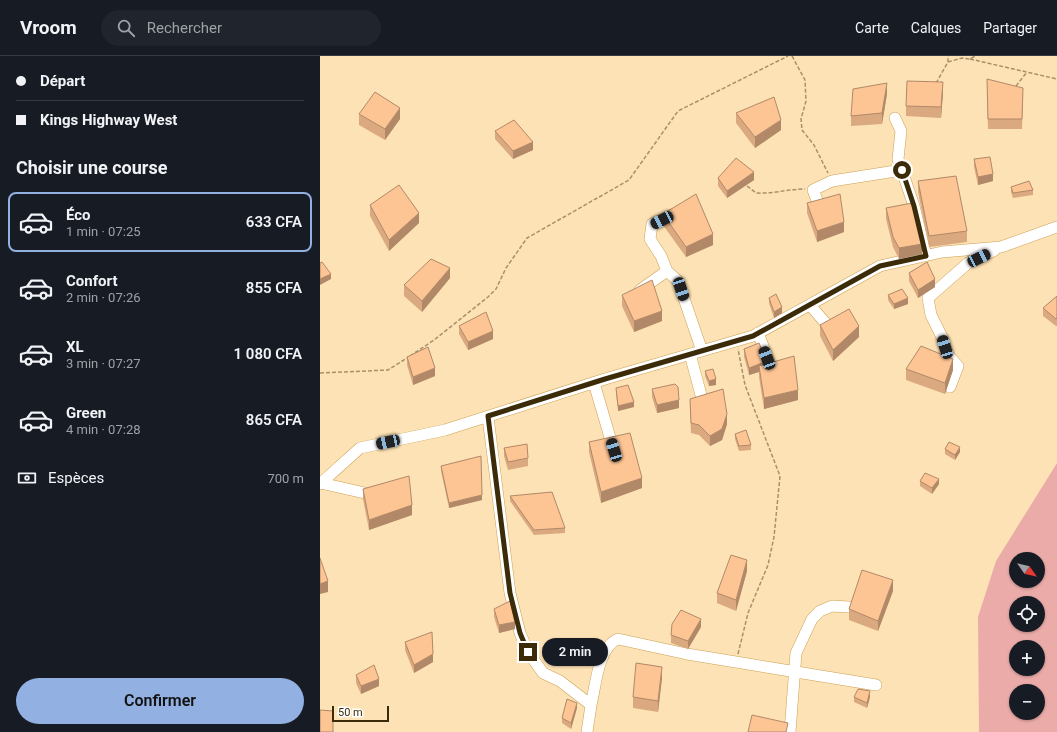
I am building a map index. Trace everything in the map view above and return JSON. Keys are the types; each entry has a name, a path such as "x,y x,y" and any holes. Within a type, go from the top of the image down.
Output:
{"street":[{"path":"895,118 901,131 898,158 914,206 926,256"},
{"path":"824,218 813,190 832,181 902,170"},
{"path":"678,212 652,224 650,240 661,256 667,271 678,281 702,351"},
{"path":"950,387 958,366 948,354 943,339 931,315 928,298 968,263 1001,247 1057,227"},
{"path":"321,484 360,448 445,430 758,333 880,266 942,252 1001,247"},
{"path":"630,297 667,271"},
{"path":"810,305 836,335"},
{"path":"758,333 777,383"},
{"path":"690,354 707,418"},
{"path":"594,383 617,462"},
{"path":"488,416 510,593 520,633 528,652 543,673 560,681 591,705"},
{"path":"321,484 378,496 380,506"},
{"path":"790,732 794,698 793,673 796,652 812,619 820,611 832,606 849,607"},
{"path":"587,732 591,705 603,654 611,641 618,639 687,654 876,686"}],"path":[{"path":"320,373 388,370 434,340 496,289 506,268 527,238 629,180 678,111 788,56"},
{"path":"792,56 805,80 806,101 801,119 802,130 814,145 832,181"},
{"path":"932,88 948,62 948,56"},
{"path":"970,59 975,56"},
{"path":"948,62 962,58 970,59 1057,79"},
{"path":"1015,88 1027,72"},
{"path":"747,186 756,194 778,193 791,189 813,190"},
{"path":"736,662 748,613 768,565 774,537 780,476 745,385 737,340"}],"shaded area":[{"path":"1057,463 1057,732 979,732 978,617 996,561"}],"building":[{"path":"987,79 1023,88 1022,119 988,119"},
{"path":"907,81 943,82 941,107 906,106"},
{"path":"887,83 882,113 851,116 853,89"},
{"path":"375,92 400,108 385,129 359,114"},
{"path":"774,97 781,120 755,137 736,113"},
{"path":"514,120 533,142 513,151 495,131"},
{"path":"990,157 993,174 978,177 974,159"},
{"path":"736,158 754,172 727,191 718,178"},
{"path":"956,176 967,231 929,236 918,181"},
{"path":"1029,181 1033,190 1013,193 1011,187"},
{"path":"399,185 419,213 389,240 370,205"},
{"path":"696,194 713,234 686,247 663,214"},
{"path":"840,194 844,222 817,231 807,203"},
{"path":"912,203 922,244 899,248 893,237 886,208"},
{"path":"431,259 450,268 422,301 404,285"},
{"path":"322,262 331,274 320,279 320,263"},
{"path":"927,262 935,279 918,290 909,273"},
{"path":"652,280 662,311 634,321 622,295"},
{"path":"902,289 908,298 894,304 888,295"},
{"path":"776,294 782,307 774,312 769,298"},
{"path":"1057,296 1057,318 1056,319 1043,308"},
{"path":"849,309 859,326 833,350 820,325"},
{"path":"486,312 493,331 468,342 459,326"},
{"path":"759,343 767,361 749,368 744,349"},
{"path":"921,346 953,359 945,383 906,369"},
{"path":"428,347 435,368 413,377 407,357"},
{"path":"794,356 798,390 764,398 759,366"},
{"path":"713,369 716,379 709,381 705,371"},
{"path":"675,384 678,387 679,400 657,405 652,389"},
{"path":"628,385 634,402 618,406 616,388"},
{"path":"723,389 727,414 722,429 710,436 699,425 691,423 690,399"},
{"path":"746,430 751,445 739,446 735,434"},
{"path":"630,433 642,478 601,492 589,442"},
{"path":"949,442 960,447 955,455 945,449"},
{"path":"527,444 528,458 508,462 504,448"},
{"path":"481,456 482,495 449,503 441,466"},
{"path":"925,473 939,479 932,488 920,481"},
{"path":"409,476 412,505 369,520 363,489"},
{"path":"552,492 565,528 534,530 510,496"},
{"path":"731,555 747,560 736,600 717,593"},
{"path":"320,558 328,581 320,584"},
{"path":"862,570 893,580 878,621 849,609"},
{"path":"510,601 515,622 499,625 494,609"},
{"path":"681,610 701,619 688,641 671,635 672,624"},
{"path":"432,632 433,654 414,665 405,642"},
{"path":"636,663 662,667 658,701 633,697"},
{"path":"374,665 379,679 361,686 356,675"},
{"path":"858,689 870,691 867,703 854,697"},
{"path":"567,699 577,703 571,723 562,718"},
{"path":"320,710 333,711 333,732 320,732"},
{"path":"752,715 788,723 786,732 748,732"}],"route":[{"path":"528,652 520,633 510,593 488,416 605,379 753,336 880,266 926,256 914,206 902,170"}]}
